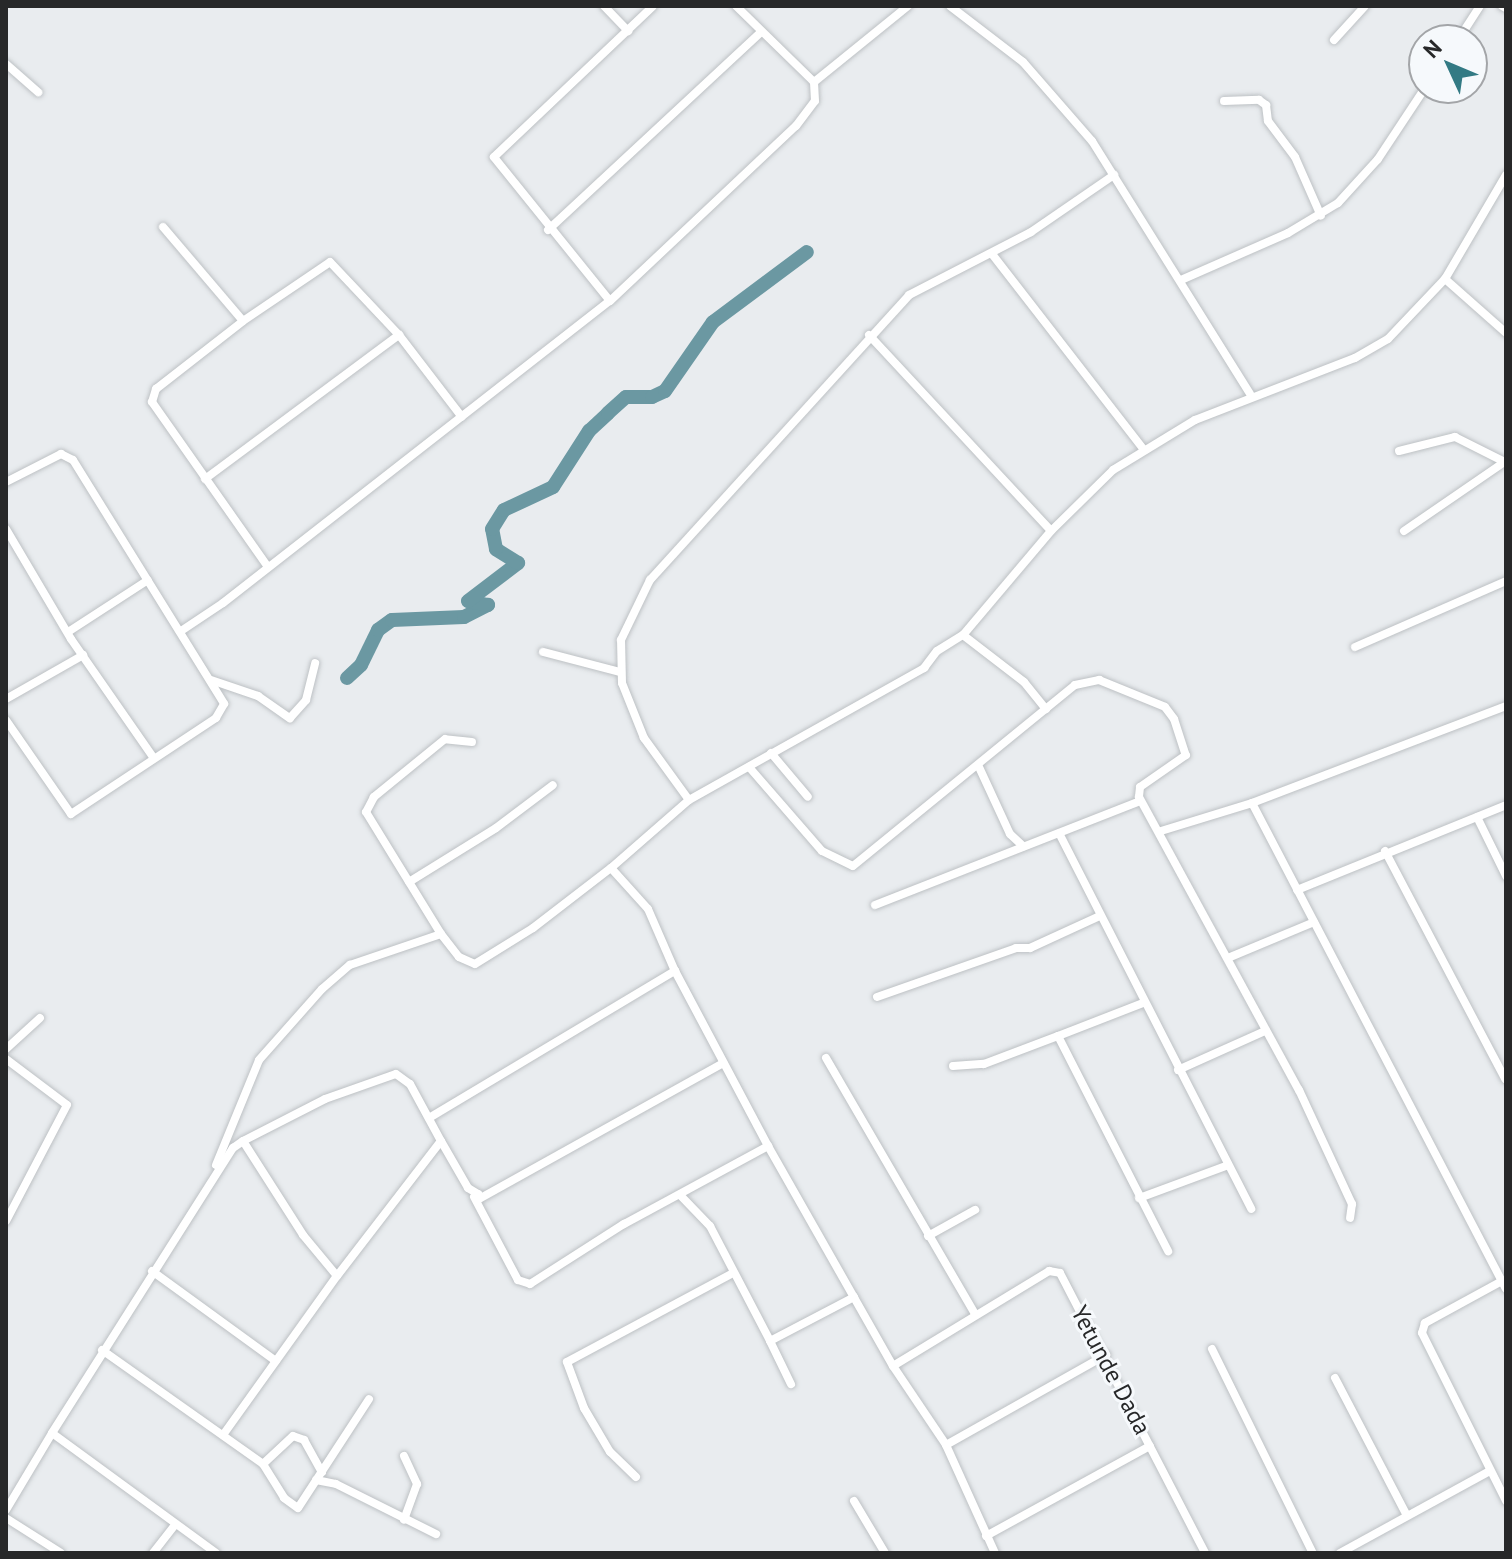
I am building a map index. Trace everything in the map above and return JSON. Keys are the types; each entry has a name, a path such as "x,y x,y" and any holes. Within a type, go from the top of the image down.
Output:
{"street":[{"path":"604,6 628,31"},
{"path":"610,301 548,230 494,157 653,6"},
{"path":"181,631 610,301 796,126 815,101 814,82 760,33 736,6"},
{"path":"814,82 908,6"},
{"path":"950,6 1043,81 1114,175 1250,394"},
{"path":"1334,40 1365,6"},
{"path":"1468,24 1480,6"},
{"path":"548,230 760,33"},
{"path":"6,64 38,92"},
{"path":"1224,101 1259,100 1266,105 1268,121 1295,157 1321,216"},
{"path":"1181,280 1321,216 1369,171 1414,104"},
{"path":"689,800 644,738 620,672 627,622 657,571 869,335 909,295 992,254 1114,175"},
{"path":"472,742 445,739 366,807 441,934 459,957 475,964 533,928 611,868 689,800 854,704 877,698 924,668 937,651 963,635 1094,485 1143,449 1250,394 1329,369 1388,339 1445,279 1506,175"},
{"path":"163,227 243,321"},
{"path":"992,254 1143,449"},
{"path":"268,567 151,396 243,321 328,262 399,335 462,417"},
{"path":"1445,279 1506,333"},
{"path":"205,479 399,335"},
{"path":"869,335 1051,531"},
{"path":"1399,451 1455,437 1506,461"},
{"path":"6,482 61,454 69,455 224,704 220,714 71,814 6,720"},
{"path":"1404,531 1506,461"},
{"path":"6,529 68,632 153,757"},
{"path":"68,632 148,580"},
{"path":"1355,647 1506,581"},
{"path":"963,635 1024,682 1046,709"},
{"path":"543,652 620,672"},
{"path":"6,699 83,655"},
{"path":"211,680 258,696 290,718 306,700 315,663"},
{"path":"749,767 822,851 853,866 979,767 1046,709 1088,679 1165,707 1174,719 1186,755 1140,787 1140,801 1161,831 1338,1173 1352,1204 1350,1218"},
{"path":"1161,831 1252,803 1506,706"},
{"path":"771,753 808,797"},
{"path":"979,767 1010,834 1023,846"},
{"path":"409,882 553,785"},
{"path":"875,905 1023,846 1060,835 1140,801"},
{"path":"1252,803 1504,1285 1425,1323 1422,1333 1506,1501"},
{"path":"1297,890 1385,851 1506,805"},
{"path":"1477,817 1506,876"},
{"path":"1060,835 1143,1003 1251,1209"},
{"path":"1385,851 1505,1079"},
{"path":"611,868 648,909 675,971 768,1146 893,1366 946,1445 995,1553"},
{"path":"877,997 1016,948 1030,948 1100,916"},
{"path":"1228,958 1314,922"},
{"path":"215,1169 230,1121 259,1060 322,989 350,965 441,934"},
{"path":"429,1118 675,971"},
{"path":"953,1066 984,1064 1143,1003"},
{"path":"6,1049 40,1018"},
{"path":"1178,1070 1265,1031"},
{"path":"1058,1036 1168,1251"},
{"path":"826,1058 975,1314 893,1366"},
{"path":"6,1059 67,1105 6,1221"},
{"path":"472,1192 478,1194 477,1200 514,1183 624,1114 723,1063"},
{"path":"6,1510 215,1169 243,1141 325,1099 396,1074 410,1084 518,1280 530,1284 624,1224 681,1196 705,1177 768,1146"},
{"path":"243,1141 303,1235 337,1276"},
{"path":"223,1435 337,1276 441,1141"},
{"path":"1139,1198 1228,1165"},
{"path":"681,1196 710,1226 731,1274 791,1384"},
{"path":"928,1236 975,1210"},
{"path":"152,1271 276,1361"},
{"name":"Yetunde Dada","path":"975,1314 1053,1271 1106,1355 1205,1553"},
{"path":"636,1477 610,1452 584,1408 567,1362 731,1274"},
{"path":"770,1341 854,1297"},
{"path":"1212,1349 1313,1553"},
{"path":"102,1350 263,1464 292,1507 304,1503 369,1399"},
{"path":"946,1445 1106,1355"},
{"path":"1335,1378 1406,1514"},
{"path":"52,1433 153,1503 175,1525 216,1553"},
{"path":"263,1464 293,1436 304,1440 322,1472"},
{"path":"986,1536 1150,1446"},
{"path":"404,1456 417,1484 404,1520"},
{"path":"1340,1553 1391,1528 1406,1514 1490,1471"},
{"path":"316,1480 336,1484 436,1534"},
{"path":"854,1501 885,1553"},
{"path":"6,1518 61,1553"},
{"path":"153,1553 175,1525"}],"waterway":[{"path":"347,678 361,665 378,630 392,620 464,617 488,605 468,601 518,563 496,549 492,529 504,510 553,487 589,431 608,413 626,397 652,397 665,391 713,322 807,252"}]}
